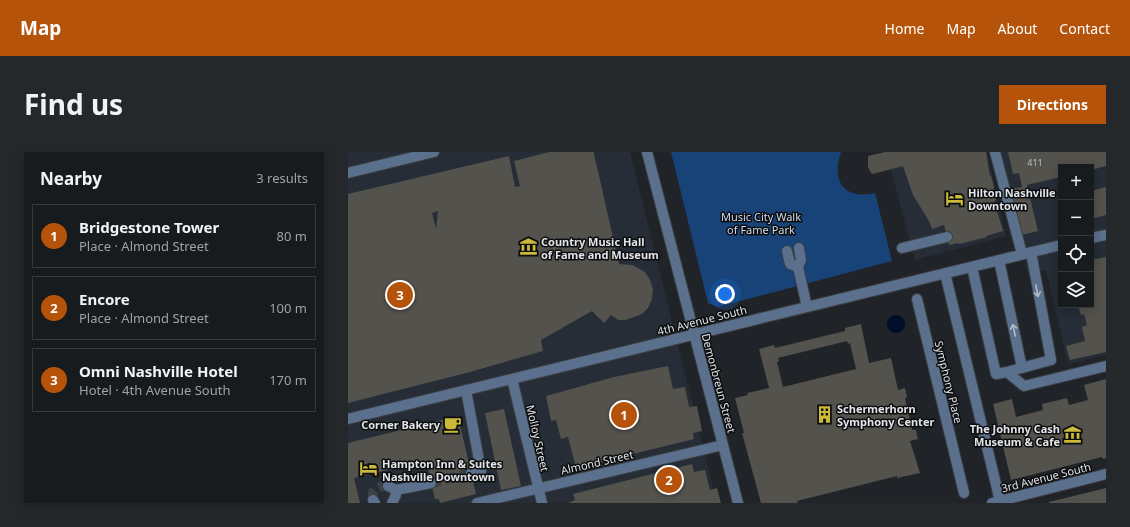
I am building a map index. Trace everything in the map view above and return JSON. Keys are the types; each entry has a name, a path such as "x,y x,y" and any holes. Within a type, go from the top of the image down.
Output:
{"street":[{"path":"348,173 434,152"},
{"name":"Demonbreun Street","path":"647,152 738,503"},
{"path":"972,267 996,374 1051,360 1026,253 995,152"},
{"path":"1094,237 1106,235"},
{"path":"902,248 946,237"},
{"name":"4th Avenue South","path":"348,419 1058,246"},
{"path":"799,248 801,260 798,267 807,307"},
{"path":"787,251 790,264 798,267"},
{"path":"999,260 1022,368"},
{"path":"945,274 996,502"},
{"name":"Symphony Place","path":"917,299 964,493"},
{"path":"1007,372 1024,386 1106,366"},
{"name":"Molloy Street","path":"512,379 542,503"},
{"path":"466,390 481,471 471,473"},
{"name":"Almond Street","path":"477,503 723,445"},
{"name":"3rd Avenue South","path":"996,502 1106,474"},
{"path":"392,503 396,495 392,488 431,483"}],"shaded area":[{"path":"348,152 630,152 717,503 348,503"},
{"name":"Hilton Nashville Downtown","path":"886,152 987,152 1006,236 915,260"},
{"path":"996,152 1106,152 1106,355 1068,364 1046,270 1028,274"},
{"path":"896,315 902,318 905,324 902,330 896,333 890,330 887,324 890,318"}],"green space":[{"name":"Music City Walk of Fame Park","path":"671,152 841,152 838,162 839,180 848,191 855,194 875,193 892,261 717,307 708,303"}],"building":[{"name":"Country Music Hall of Fame and Museum","path":"549,152 594,152 619,264 632,265 645,272 653,289 652,299 648,308 642,314 626,320 618,320 611,315 604,323 592,311 541,340 543,351 470,372 348,403 348,194 509,156 515,187 520,186 514,161","holes":["438,211 436,229 432,213"]},
{"name":"Hilton Nashville Downtown","path":"885,152 986,152 996,200 994,201 1003,231 986,236 987,237 949,245 944,225 932,229 929,221 913,195 903,166 873,174 871,173 868,167 868,156"},
{"path":"1008,152 1106,152 1106,166 1094,169 1094,164 1058,164 1058,178 1027,185 1038,231 1022,235 1011,189 1022,187 1019,173 1013,174"},
{"path":"1106,187 1106,215 1094,218 1094,200 1094,190"},
{"path":"1106,257 1106,352 1070,360 1066,346 1085,341 1082,327 1087,325 1084,314 1081,315 1079,308 1094,308 1094,259"},
{"name":"Schermerhorn Symphony Center","path":"861,324 869,363 891,358 898,390 905,388 907,397 905,398 912,430 916,430 918,439 910,441 920,473 897,478 897,476 797,501 798,503 761,503 742,433 744,433 735,398 748,395 747,393 769,388 759,349 774,345 775,348 845,331 845,328","holes":["847,341 848,344 850,343 856,369 783,387 777,362 779,361 778,358"]},
{"path":"668,366 673,389 685,387 689,407 697,406 702,431 693,433 694,439 576,468 568,437 561,439 556,420 551,421 546,396 614,377"},
{"path":"1106,379 1106,458 1103,459 1102,457 1011,480 993,404 1012,399 1016,417 1043,410 1042,404 1067,398 1069,405 1088,400 1084,385"},
{"path":"504,409 521,486 501,490 485,413"},
{"path":"458,416 476,494 440,503 439,499 435,499 426,461 354,478 360,503 348,503 348,443"},
{"path":"692,464 694,472 705,470 710,490 717,488 721,503 568,503 575,500 573,494"},
{"path":"1106,488 1106,503 1049,503 1049,502"}],"tunnel":[{"path":"431,483 471,473"},
{"path":"373,500 373,492 375,490 383,486 388,486"}],"place":[{"name":"Hilton Nashville Downtown","path":"955,198"},
{"name":"Country Music Hall of Fame and Museum","path":"528,247"},
{"name":"Omni Nashville Hotel","path":"400,295"},
{"name":"Schermerhorn Symphony Center","path":"824,414"},
{"name":"Bridgestone Tower","path":"624,415"},
{"name":"Corner Bakery","path":"453,424"},
{"name":"The Johnny Cash Museum & Cafe","path":"1073,434"},
{"name":"Hampton Inn & Suites Nashville Downtown","path":"369,469"},
{"name":"Encore","path":"669,480"}]}
